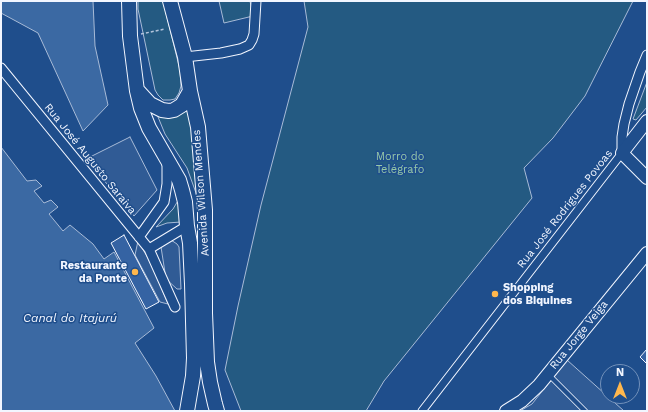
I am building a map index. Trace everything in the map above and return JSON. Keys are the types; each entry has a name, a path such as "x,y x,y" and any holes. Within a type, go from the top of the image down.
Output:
{"main road":[{"name":"Avenida Wilson Mendes","path":"129,1 130,36 137,91 144,117 179,180 185,202 190,243 194,358 193,376 186,411"},
{"name":"Avenida Wilson Mendes","path":"170,1 185,57 190,91 198,127 205,210 205,313 207,362 210,382 218,411"},
{"path":"137,91 150,104 162,110 174,110 182,105 190,91"},
{"path":"647,121 622,153 647,178"},
{"path":"187,226 205,210"},
{"name":"Rua Jorge Veiga","path":"506,411 522,401 539,385 647,253"}],"street":[{"path":"185,57 221,53 240,49 249,45 254,34 256,1"},
{"path":"622,153 622,136 629,104 647,55"},
{"name":"Rua José Augusto Saraiva","path":"1,68 149,249 175,307"},
{"name":"Rua José Rodrigues Povoas","path":"422,411 622,153"},
{"path":"139,237 164,202 167,184 167,159"},
{"path":"149,249 187,226"}],"lane":[{"path":"548,374 585,411"}],"path":[{"path":"130,36 176,26"}],"green space":[{"path":"138,1 163,1 180,70 181,86 175,99 163,100 155,90 138,9"},
{"path":"219,1 250,1 253,16 224,23"},
{"name":"Morro do Telégrafo","path":"304,1 633,1 585,96 553,138 524,168 532,198 384,381 366,411 241,411 225,370 261,205 308,27"},
{"path":"647,82 647,107 636,120 633,119"},
{"path":"191,106 200,204 187,168 165,134 156,112"},
{"path":"179,199 181,222 167,223 156,227 173,209"}],"shaded area":[{"path":"130,137 157,190 134,216 86,159"},
{"path":"171,240 179,247 181,289 177,289 166,279 161,247 163,244"},
{"path":"138,241 152,265 168,304 160,302 135,255"},
{"path":"567,360 600,390 600,404 616,404 624,411 520,411 532,404"}],"water":[{"path":"1,1 93,1 95,46 108,105 83,131 38,33 1,13"},
{"name":"Canal do Itajurú","path":"1,147 27,181 36,180 42,186 34,191 44,203 51,200 58,207 49,214 63,231 70,225 93,244 104,259 114,252 154,328 135,343 156,376 175,411 1,411"}],"building":[{"path":"124,235 159,302 146,309 111,243"},
{"path":"647,349 647,364 640,357"}],"place":[{"name":"Restaurante da Ponte","path":"135,272"},
{"name":"Shopping dos Biquines","path":"495,294"}]}
